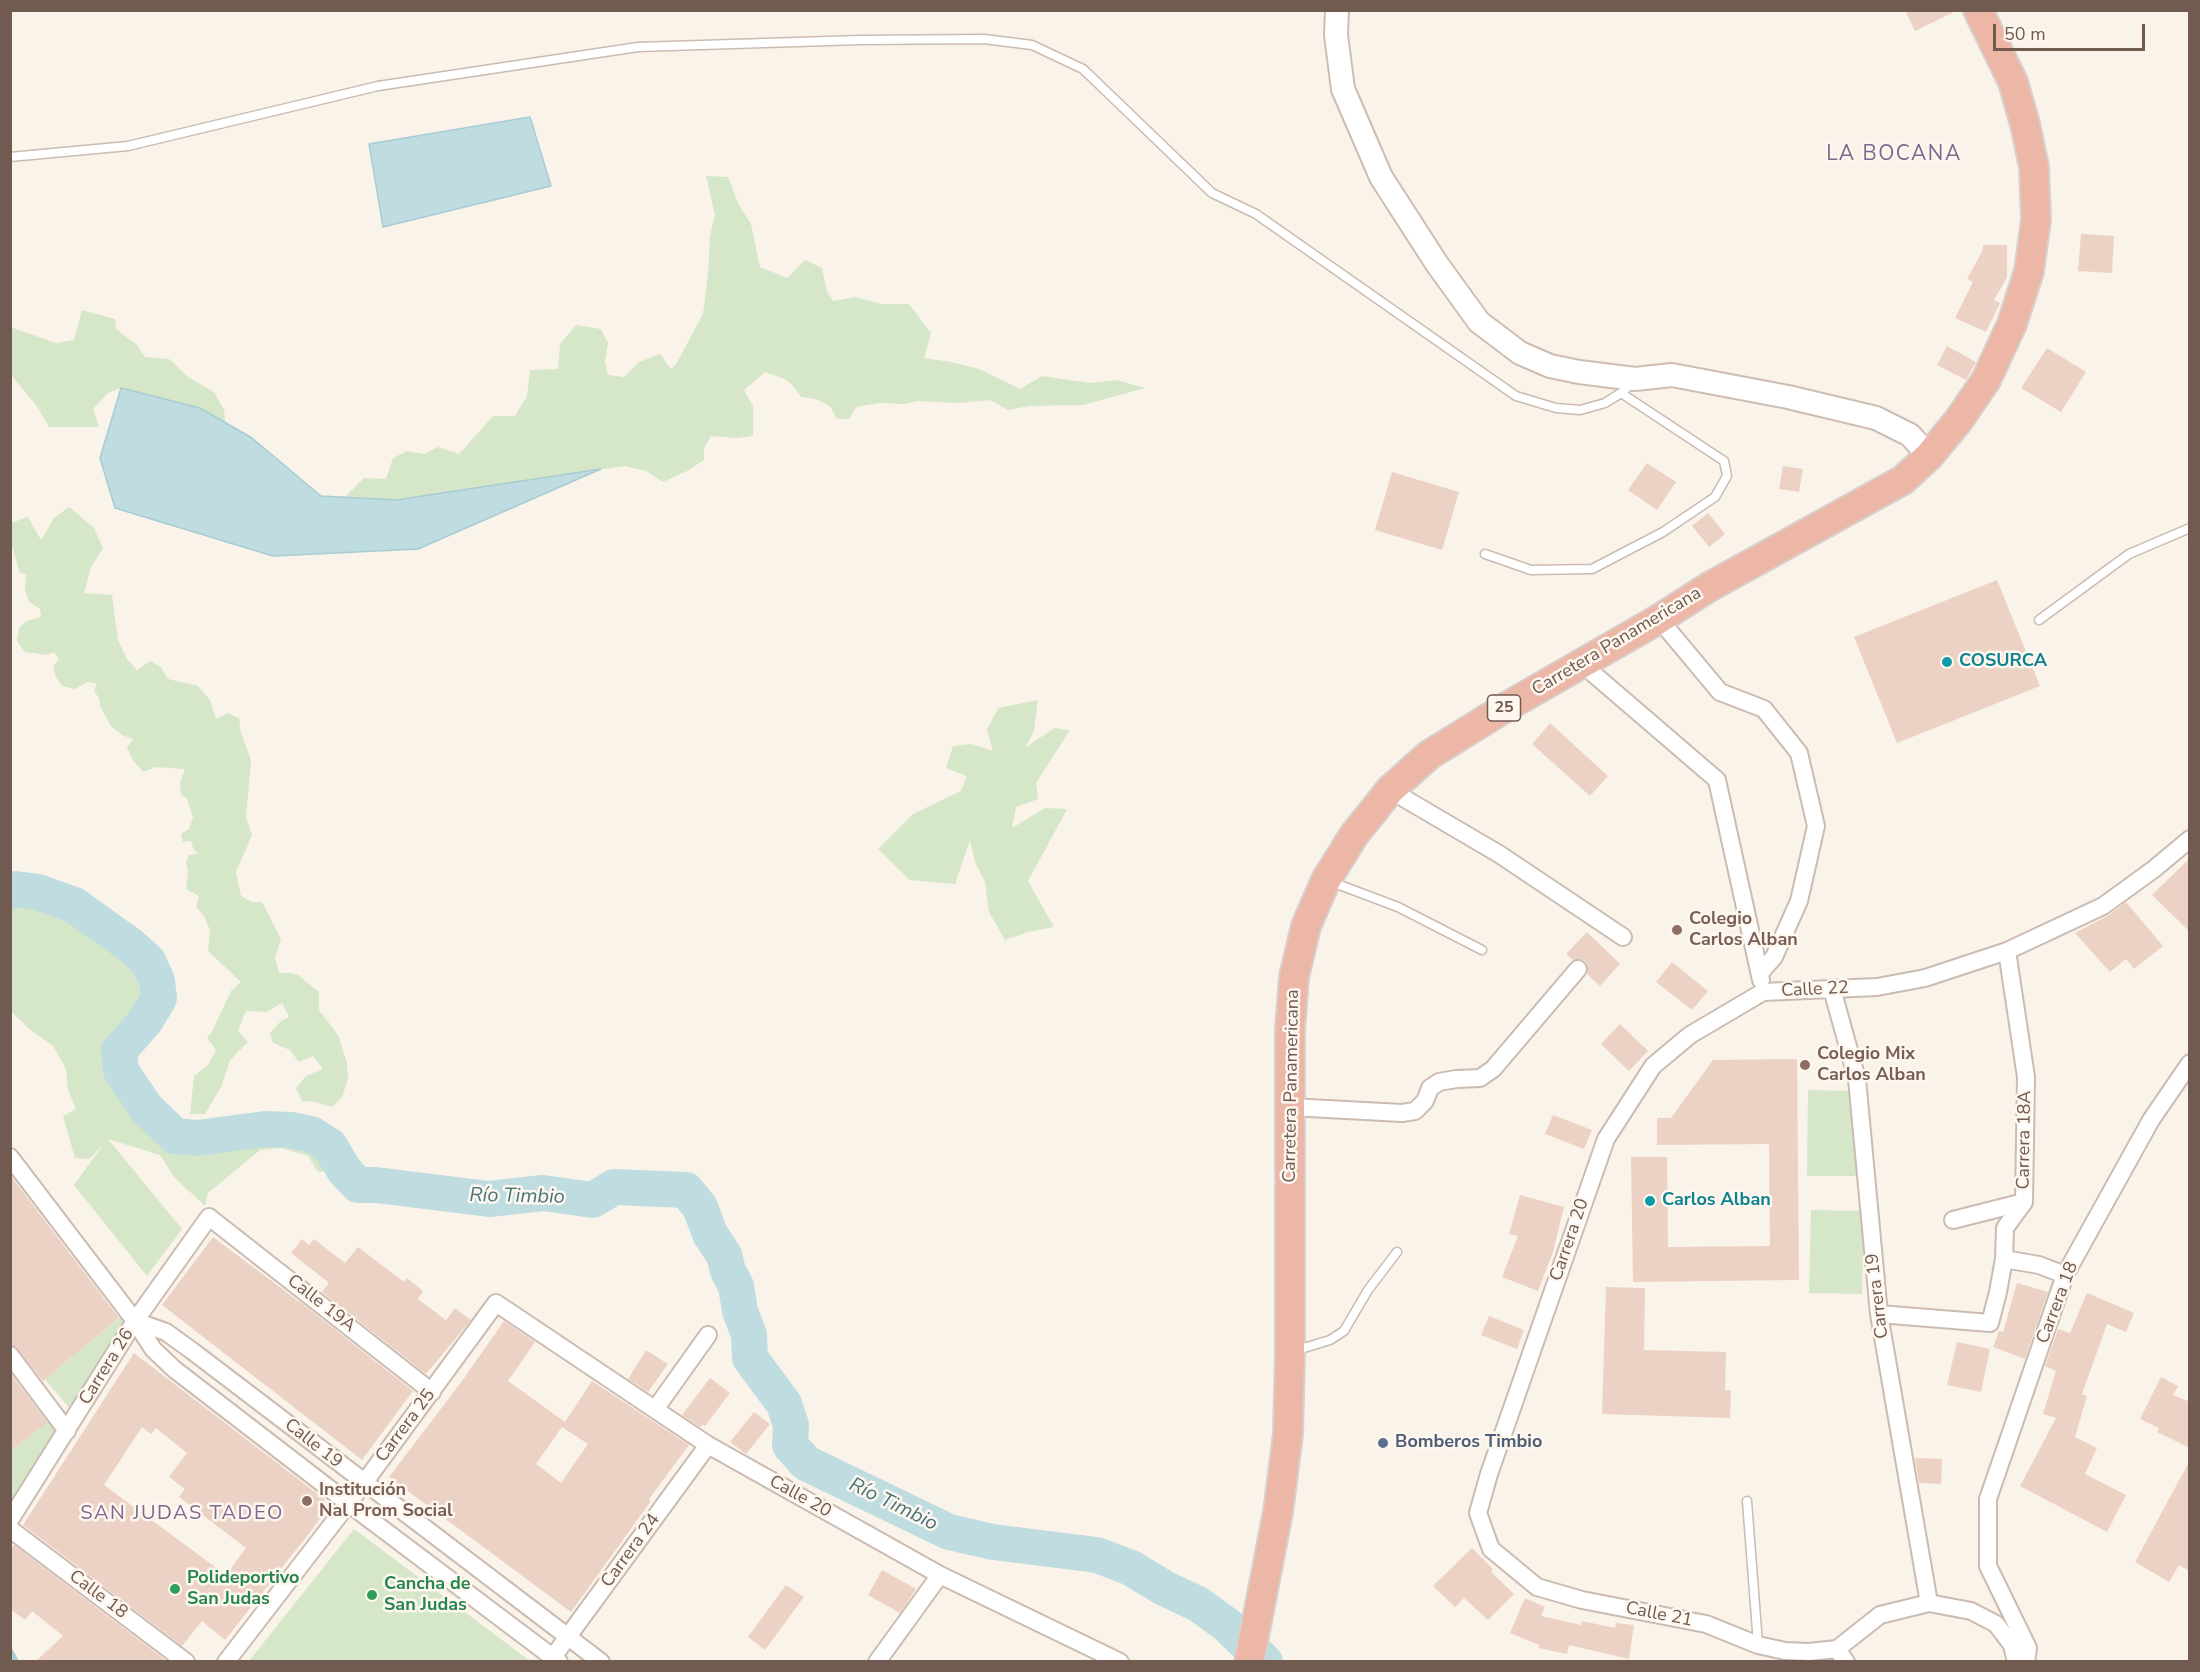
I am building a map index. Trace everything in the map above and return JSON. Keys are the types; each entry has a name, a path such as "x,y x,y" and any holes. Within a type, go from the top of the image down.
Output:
{"highway":[{"name":"Carretera Panamericana","path":"1249,1662 1278,1512 1287,1445 1290,1352 1290,1029 1294,977 1306,926 1326,880 1354,835 1390,790 1429,755 1709,587 1904,480 1929,456 1958,421 1986,380 2012,324 2029,271 2036,220 2034,167 2022,113 2013,82 1978,10"}],"main road":[{"path":"1337,10 1336,35 1343,89 1381,177 1437,264 1479,322 1520,353 1550,366 1628,386 1672,375 1788,397 1876,418 1910,435 1929,456"}],"street":[{"path":"1659,619 1719,692 1764,709 1799,753 1816,826 1799,901 1774,957 1760,973"},
{"name":"Calle 22","path":"1582,664 1718,780 1763,992 1877,987 1925,978 2007,951 2103,906 2154,869 2190,839"},
{"path":"1390,790 1499,854 1623,938"},
{"name":"Carrera 18A","path":"1878,1314 1990,1323 2004,1259 2005,1227 2024,1202 2026,1077 2007,951"},
{"path":"1290,1107 1402,1113 1415,1111 1425,1101 1430,1088 1439,1082 1480,1078 1493,1069 1578,969"},
{"name":"Carrera 19","path":"1832,989 1857,1080 1878,1314 1929,1603"},
{"name":"Carrera 20","path":"1491,1549 1478,1513 1489,1474 1606,1139 1653,1066 1689,1035 1763,992"},
{"name":"Carrera 18","path":"2026,1662 2028,1648 1988,1566 1988,1500 2065,1275 2151,1120 2190,1063"},
{"name":"Calle 19","path":"10,1157 135,1321 153,1349 174,1368 348,1503 556,1659"},
{"path":"1953,1220 2024,1202"},
{"name":"Carrera 26","path":"10,1520 135,1321 209,1217"},
{"name":"Calle 19A","path":"209,1217 432,1392"},
{"path":"2004,1259 2039,1265 2065,1275"},
{"name":"Carrera 25","path":"226,1662 364,1483 496,1303"},
{"name":"Calle 20","path":"496,1303 708,1444 940,1575 1120,1662"},
{"name":"Calle 19","path":"135,1321 166,1332 191,1350 601,1662"},
{"path":"656,1408 708,1335"},
{"path":"10,1354 67,1431"},
{"name":"Carrera 24","path":"556,1659 569,1637 708,1444"},
{"name":"Calle 18","path":"10,1529 186,1662"},
{"name":"Calle 21","path":"1491,1549 1537,1587 1582,1600 1706,1624 1758,1645 1785,1651 1841,1655"},
{"path":"877,1662 940,1575"},
{"path":"1841,1655 1880,1615 1929,1603 1971,1611 1996,1624 2012,1645 2016,1662"}],"lane":[{"path":"10,157 128,146 378,86 638,47 860,40 984,39 1032,45 1083,69 1212,193 1256,214 1516,396 1556,408 1580,410 1605,403 1628,386 1724,461 1727,476 1715,497 1663,531 1592,569 1531,570 1485,554"},
{"path":"2039,620 2129,554 2190,528"},
{"path":"1326,880 1398,907 1482,950"},
{"path":"1290,1352 1330,1340 1344,1331 1368,1290 1397,1252"},
{"path":"1747,1501 1758,1645"}],"green space":[{"path":"706,176 728,177 739,205 751,224 760,267 787,278 805,260 822,268 827,292 833,301 855,297 882,304 909,304 931,333 924,358 979,369 1020,389 1042,376 1090,383 1116,380 1145,388 1083,405 1029,406 1008,410 990,400 958,403 917,401 904,404 880,403 856,407 849,419 837,419 830,406 816,399 801,397 785,379 765,372 744,390 753,406 753,436 737,438 711,436 704,448 704,460 663,482 646,471 625,466 396,500 345,497 364,478 386,479 393,458 407,451 424,454 438,447 459,454 493,416 515,416 527,396 530,370 558,369 560,344 576,325 601,329 608,343 605,362 608,375 624,377 639,362 660,354 671,369 676,364 703,314 710,236 715,215"},
{"path":"82,310 115,319 116,329 136,344 145,357 169,359 188,377 214,392 224,410 225,422 200,408 121,388 108,393 93,409 99,427 49,427 36,405 11,375 10,327 56,343 74,340"},
{"path":"69,507 94,528 103,548 91,567 84,593 112,595 118,640 127,659 137,670 150,661 161,667 168,679 198,686 210,700 216,719 228,713 239,718 241,733 251,760 246,818 252,835 236,872 241,896 252,902 262,902 281,939 275,957 279,973 298,975 319,992 319,1010 338,1035 347,1063 348,1079 342,1097 332,1107 302,1101 296,1088 306,1076 323,1069 313,1056 299,1062 290,1050 273,1043 270,1033 281,1021 289,1017 282,1003 266,1012 246,1011 238,1031 248,1042 230,1060 222,1085 205,1114 190,1114 194,1076 208,1065 216,1050 207,1038 231,991 241,982 208,951 210,930 204,916 196,907 199,896 186,889 188,872 186,862 189,855 198,854 191,841 183,842 181,834 189,829 193,817 187,799 181,794 180,783 185,769 155,767 143,772 127,748 133,739 122,735 111,726 100,706 99,698 94,691 97,683 87,682 75,689 62,686 53,666 59,659 54,652 47,655 25,652 17,641 19,628 26,621 41,617 40,609 29,602 25,589 26,574 20,573 11,543 11,523 28,517 41,540 54,518"},
{"path":"1038,700 1034,731 1025,748 1054,728 1070,730 1036,783 1038,799 1016,807 1012,828 1045,808 1067,809 1028,881 1054,927 1028,932 1005,940 989,912 985,882 975,862 970,840 955,884 910,880 878,849 913,814 961,791 967,776 946,768 953,746 971,744 993,751 987,730 998,708"},
{"path":"16,895 45,898 72,910 143,962 155,988 139,1021 120,1035 110,1050 113,1067 144,1120 183,1147 221,1145 268,1133 291,1133 312,1140 330,1155 336,1170 318,1172 308,1156 281,1148 260,1150 208,1193 205,1206 174,1177 160,1155 108,1139 182,1229 147,1276 74,1185 103,1145 89,1159 75,1158 63,1116 76,1109 68,1090 66,1069 53,1046 28,1028 11,1011 10,897"},
{"path":"1808,1090 1858,1091 1857,1176 1807,1176"},
{"path":"1811,1210 1864,1211 1862,1294 1809,1293"},
{"path":"122,1316 127,1321 70,1409 45,1379"},
{"path":"51,1420 57,1428 11,1504 11,1451"},
{"name":"Cancha de San Judas","path":"354,1529 530,1661 249,1661"}],"water":[{"path":"530,117 551,186 383,227 369,144"},
{"path":"121,388 200,408 252,438 321,496 396,500 601,469 418,549 273,556 115,508 100,458"}],"building":[{"path":"1905,10 1958,10 1915,31"},
{"path":"2081,234 2114,236 2112,273 2078,271"},
{"path":"1983,245 2007,245 2007,277 1994,300 2000,303 1986,332 1955,318 1973,282 1967,279 1982,252"},
{"path":"1947,346 1976,362 1966,380 1937,365"},
{"path":"2047,348 2086,372 2061,412 2021,388"},
{"path":"1647,463 1676,482 1657,510 1628,490"},
{"path":"1783,466 1803,469 1799,492 1779,489"},
{"path":"1392,472 1459,492 1442,550 1375,530"},
{"path":"1708,513 1725,534 1709,547 1692,526"},
{"name":"COSURCA","path":"1997,580 2040,686 1897,743 1854,637"},
{"path":"1550,723 1608,776 1590,796 1532,744"},
{"path":"2190,858 2190,932 2152,895"},
{"path":"2126,902 2163,946 2134,969 2126,959 2110,972 2075,933 2109,915"},
{"path":"1587,932 1620,964 1600,986 1587,974 1588,966 1585,961 1573,960 1566,954"},
{"path":"1672,962 1708,991 1692,1010 1656,982"},
{"path":"1620,1024 1648,1051 1629,1071 1601,1044"},
{"name":"Carlos Alban","path":"1797,1059 1799,1280 1633,1282 1631,1157 1667,1157 1668,1247 1770,1246 1769,1144 1657,1145 1657,1118 1671,1118 1713,1060"},
{"path":"1553,1115 1592,1130 1584,1149 1545,1134"},
{"path":"10,1175 119,1318 43,1381 18,1349 10,1345"},
{"path":"1520,1195 1564,1207 1553,1252 1538,1291 1502,1277 1518,1236 1509,1234"},
{"path":"213,1237 413,1391 362,1460 162,1305"},
{"path":"302,1239 309,1245 314,1239 345,1263 358,1247 404,1282 407,1278 423,1291 418,1299 446,1320 455,1308 471,1320 426,1374 322,1292 329,1283 291,1253"},
{"path":"2017,1283 2048,1292 2025,1359 1993,1347 1999,1331 2003,1332"},
{"path":"1606,1287 1645,1288 1644,1350 1726,1352 1725,1390 1731,1390 1730,1418 1602,1414"},
{"path":"2087,1293 2134,1313 2126,1332 2107,1324 2082,1394 2087,1396 2075,1437 2097,1448 2085,1474 2126,1495 2107,1532 2020,1486 2056,1418 2043,1414 2056,1371 2045,1366 2058,1329 2070,1333"},
{"path":"1489,1316 1524,1330 1517,1349 1481,1335"},
{"path":"504,1321 535,1342 508,1381 565,1422 592,1381 689,1445 571,1612 389,1477","holes":["562,1427 588,1444 561,1483 536,1464"]},
{"path":"1957,1342 1990,1349 1981,1392 1947,1385"},
{"path":"646,1350 668,1364 648,1392 628,1379"},
{"path":"134,1353 324,1499 327,1509 225,1640 202,1621 182,1646 23,1525","holes":["142,1427 151,1434 156,1428 187,1453 169,1477 185,1489 179,1497 246,1548 226,1575 104,1485"]},
{"path":"10,1373 48,1423 10,1451"},
{"path":"2161,1377 2178,1386 2173,1395 2190,1402 2190,1448 2157,1432 2159,1428 2140,1419"},
{"path":"710,1378 730,1393 705,1426 703,1424 700,1427 682,1415"},
{"path":"754,1412 770,1424 746,1454 730,1442"},
{"path":"1915,1458 1942,1459 1941,1484 1919,1483"},
{"path":"2190,1460 2190,1571 2179,1565 2169,1582 2135,1562"},
{"path":"14,1545 168,1662 35,1662 63,1636 32,1611 25,1620 10,1609 10,1549"},
{"path":"1472,1548 1493,1569 1491,1572 1514,1594 1488,1620 1464,1598 1455,1607 1433,1586"},
{"path":"882,1570 916,1589 900,1613 868,1595"},
{"path":"786,1585 804,1597 765,1650 748,1637"},
{"path":"1525,1598 1545,1607 1541,1616 1581,1625 1582,1621 1615,1628 1616,1623 1634,1625 1629,1659 1569,1645 1567,1654 1539,1648 1539,1645 1510,1633"}],"waterway":[{"name":"Río Timbio","path":"10,892 16,889 38,892 74,905 130,945 148,961 157,981 159,998 146,1020 119,1051 121,1071 146,1108 175,1136 197,1138 265,1129 291,1130 311,1134 330,1146 344,1170 358,1185 376,1185 489,1199 543,1193 593,1200 614,1187 686,1190 700,1207 710,1234 724,1255 728,1271 736,1286 740,1311 749,1335 750,1358 784,1404 791,1425 790,1445 806,1463 949,1532 993,1542 1097,1555 1131,1568 1164,1588 1198,1604 1227,1625 1265,1662"},
{"path":"10,1651 16,1662"}],"place":[{"name":"COSURCA","path":"1947,662"},
{"name":"Colegio Carlos Alban","path":"1677,930"},
{"name":"Colegio Mix Carlos Alban","path":"1805,1065"},
{"name":"Carlos Alban","path":"1650,1201"},
{"name":"Bomberos Timbio","path":"1383,1443"},
{"name":"Institución Nal Prom Social","path":"307,1501"},
{"name":"Polideportivo San Judas","path":"175,1589"},
{"name":"Cancha de San Judas","path":"372,1595"}],"district":[{"name":"LA BOCANA","path":"1894,155"},
{"name":"SAN JUDAS TADEO","path":"182,1514"}]}
